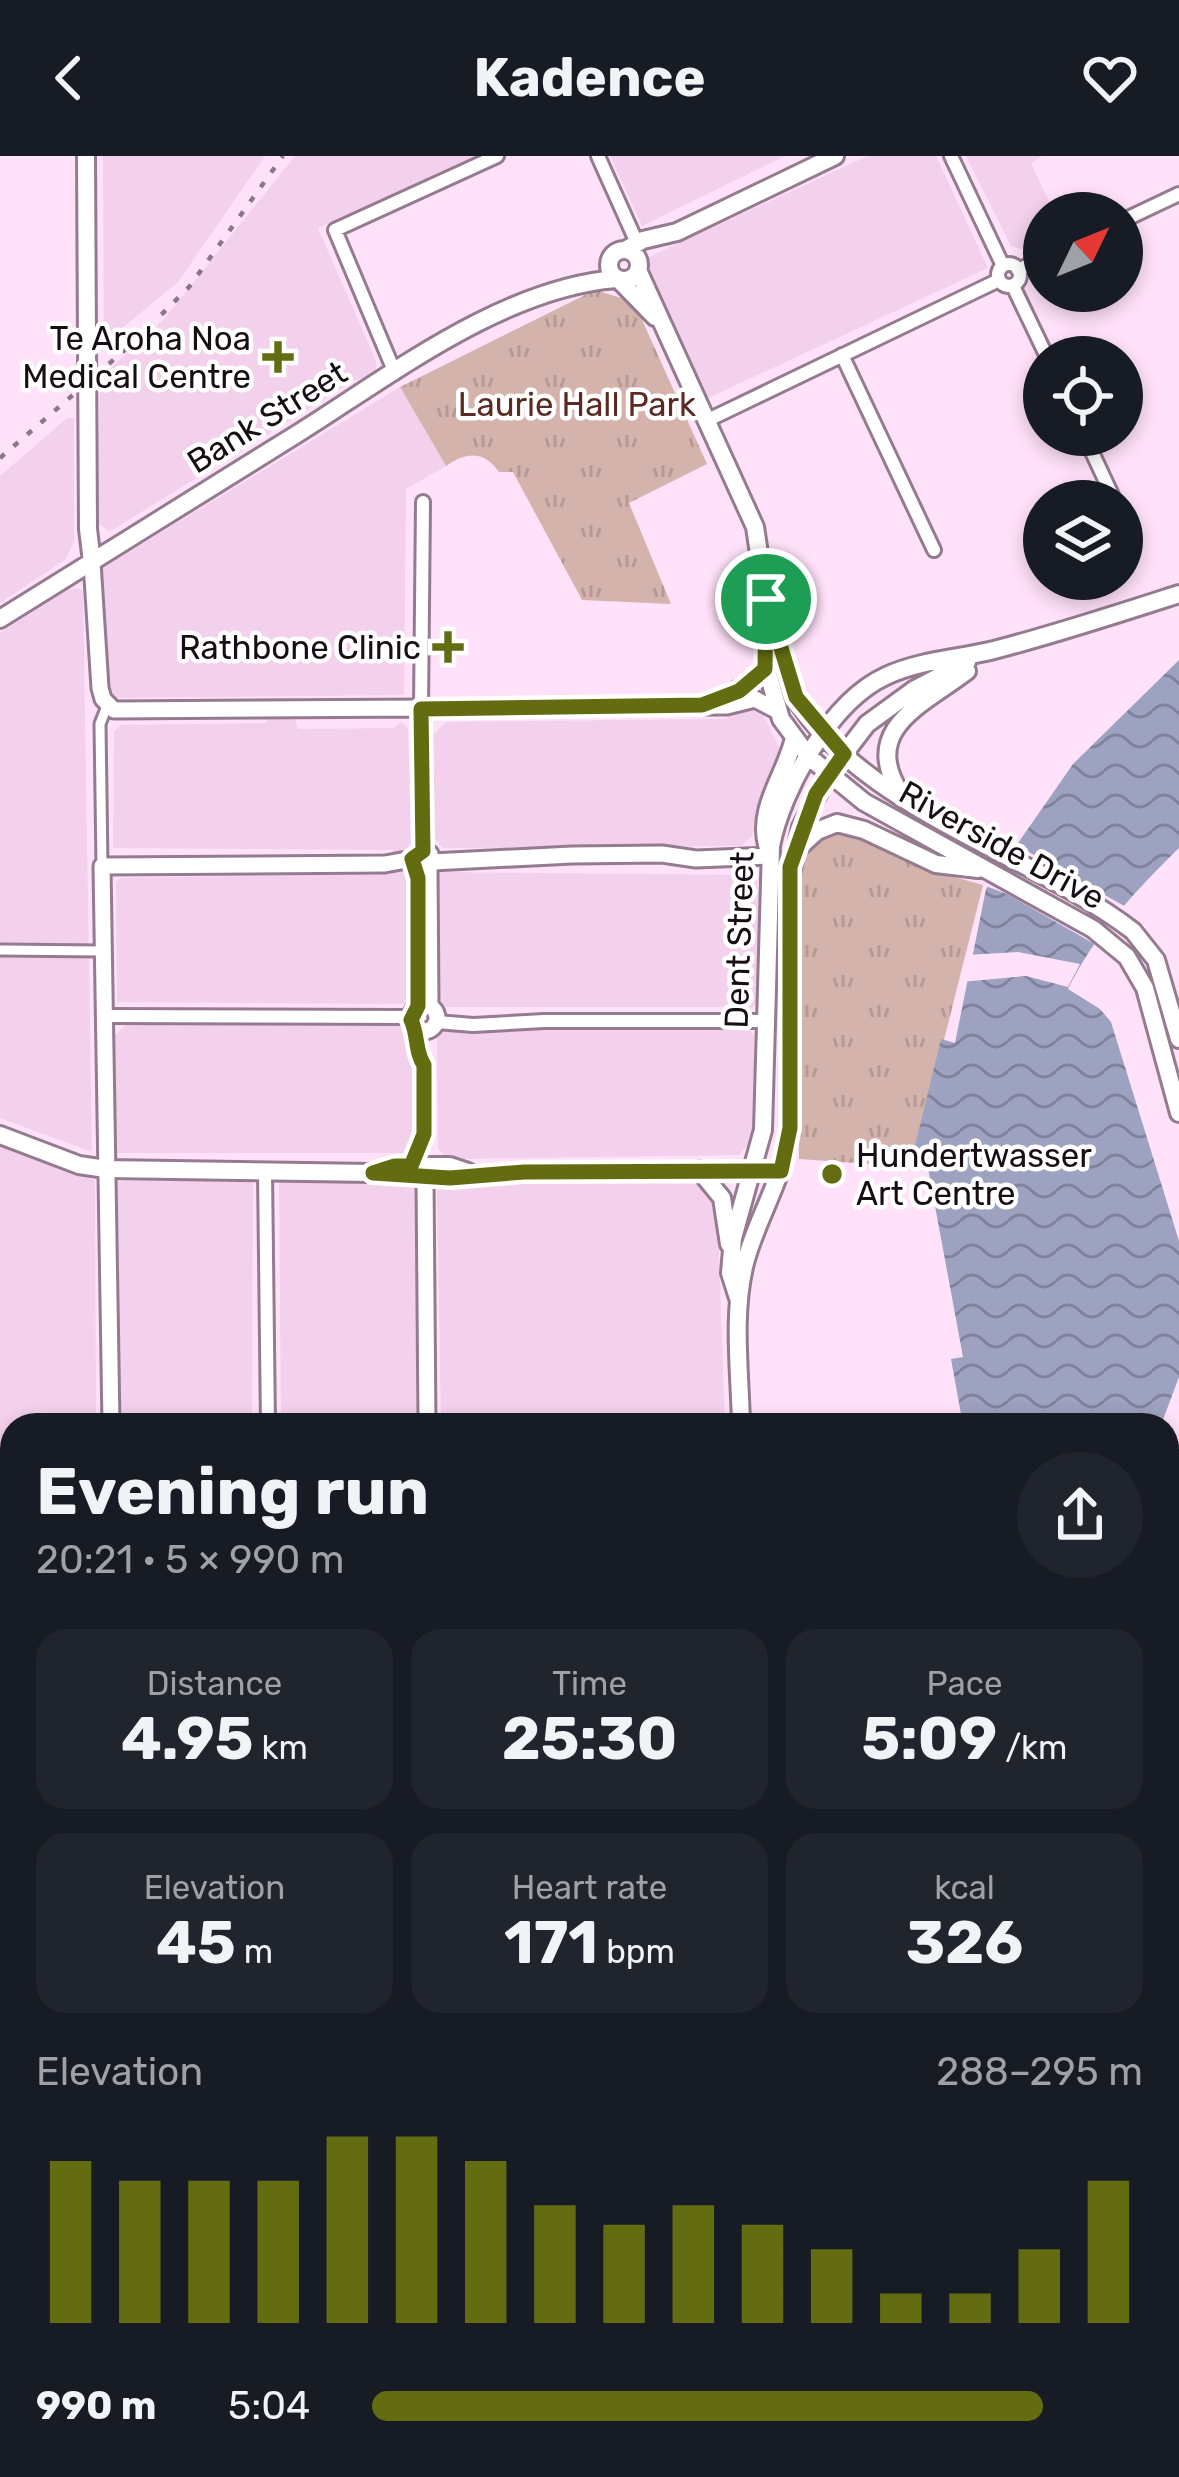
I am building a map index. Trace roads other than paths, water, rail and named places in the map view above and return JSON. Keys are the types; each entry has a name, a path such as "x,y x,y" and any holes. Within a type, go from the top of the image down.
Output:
{"main road":[{"path":"86,156 92,562"},
{"name":"Bank Street","path":"0,619 464,331 632,257 835,156"},
{"path":"618,279 629,280 632,257"},
{"path":"632,257 755,527 766,599 796,697 825,734"},
{"path":"618,279 660,322"},
{"name":"Bank Street","path":"575,282 618,279"},
{"path":"903,796 886,760 893,730 990,651 1179,595"},
{"path":"766,599 765,669 776,710 809,757"},
{"name":"Dent Street","path":"738,1298 732,1284 731,1256 763,1130 771,856 783,801 825,734 852,700 878,680 909,667 990,651"},
{"name":"Dent Street","path":"741,1413 738,1298 752,1240 781,1171 790,1128 789,884 801,827 828,775 867,724 901,698 990,651"},
{"name":"Riverside Drive","path":"825,734 844,754 903,796 1119,920 1156,960 1179,1039"},
{"path":"771,856 764,822 794,738"},
{"name":"Riverside Drive","path":"809,757 884,816 1108,940 1127,957 1145,988 1178,1104"},
{"path":"794,852 817,831 837,824 864,830 936,864 987,870"},
{"path":"0,1136 79,1165 106,1169 373,1173 395,1166 418,1172 475,1174 781,1171"},
{"path":"418,1172 441,1166 475,1174"},
{"path":"699,1170 722,1198 731,1256"}],"street":[{"path":"395,373 334,230 497,156"},
{"path":"598,156 632,257"},
{"path":"951,156 1004,266"},
{"path":"1143,211 1179,194"},
{"path":"1004,266 1018,270 1019,280 1013,286 999,280 1004,266"},
{"path":"1018,270 1023,268"},
{"path":"708,420 999,280"},
{"path":"1013,286 1037,336"},
{"path":"842,356 934,550"},
{"path":"423,502 424,1018 429,1053 424,1065 424,1134 418,1172 427,1413"},
{"path":"92,562 100,688 107,706 100,724 111,1413"},
{"path":"702,705 739,691 765,669"},
{"path":"107,706 121,711 728,706 755,699 776,710"},
{"path":"102,866 385,864 572,855 771,856"},
{"path":"0,950 102,951"},
{"path":"104,1016 424,1018 473,1025 766,1021"},
{"path":"424,1134 441,1166"},
{"path":"266,1172 268,1413"}],"water":[{"path":"1179,660 1179,848 1117,914 1068,989 1100,1009 1111,1022 1179,1241 1179,1377 1166,1413 961,1413 951,1359 963,1357 925,1152 914,1150 941,1039 955,1043 986,889 1073,764"}],"railway":[{"path":"0,458 133,343 189,287 283,156"}],"place":[{"name":"Te Aroha Noa Medical Centre","path":"278,357"},
{"name":"Rathbone Clinic","path":"448,647"},
{"name":"Hundertwasser Art Centre","path":"832,1174"}],"park label":[{"name":"Laurie Hall Park","path":"577,404"}]}
